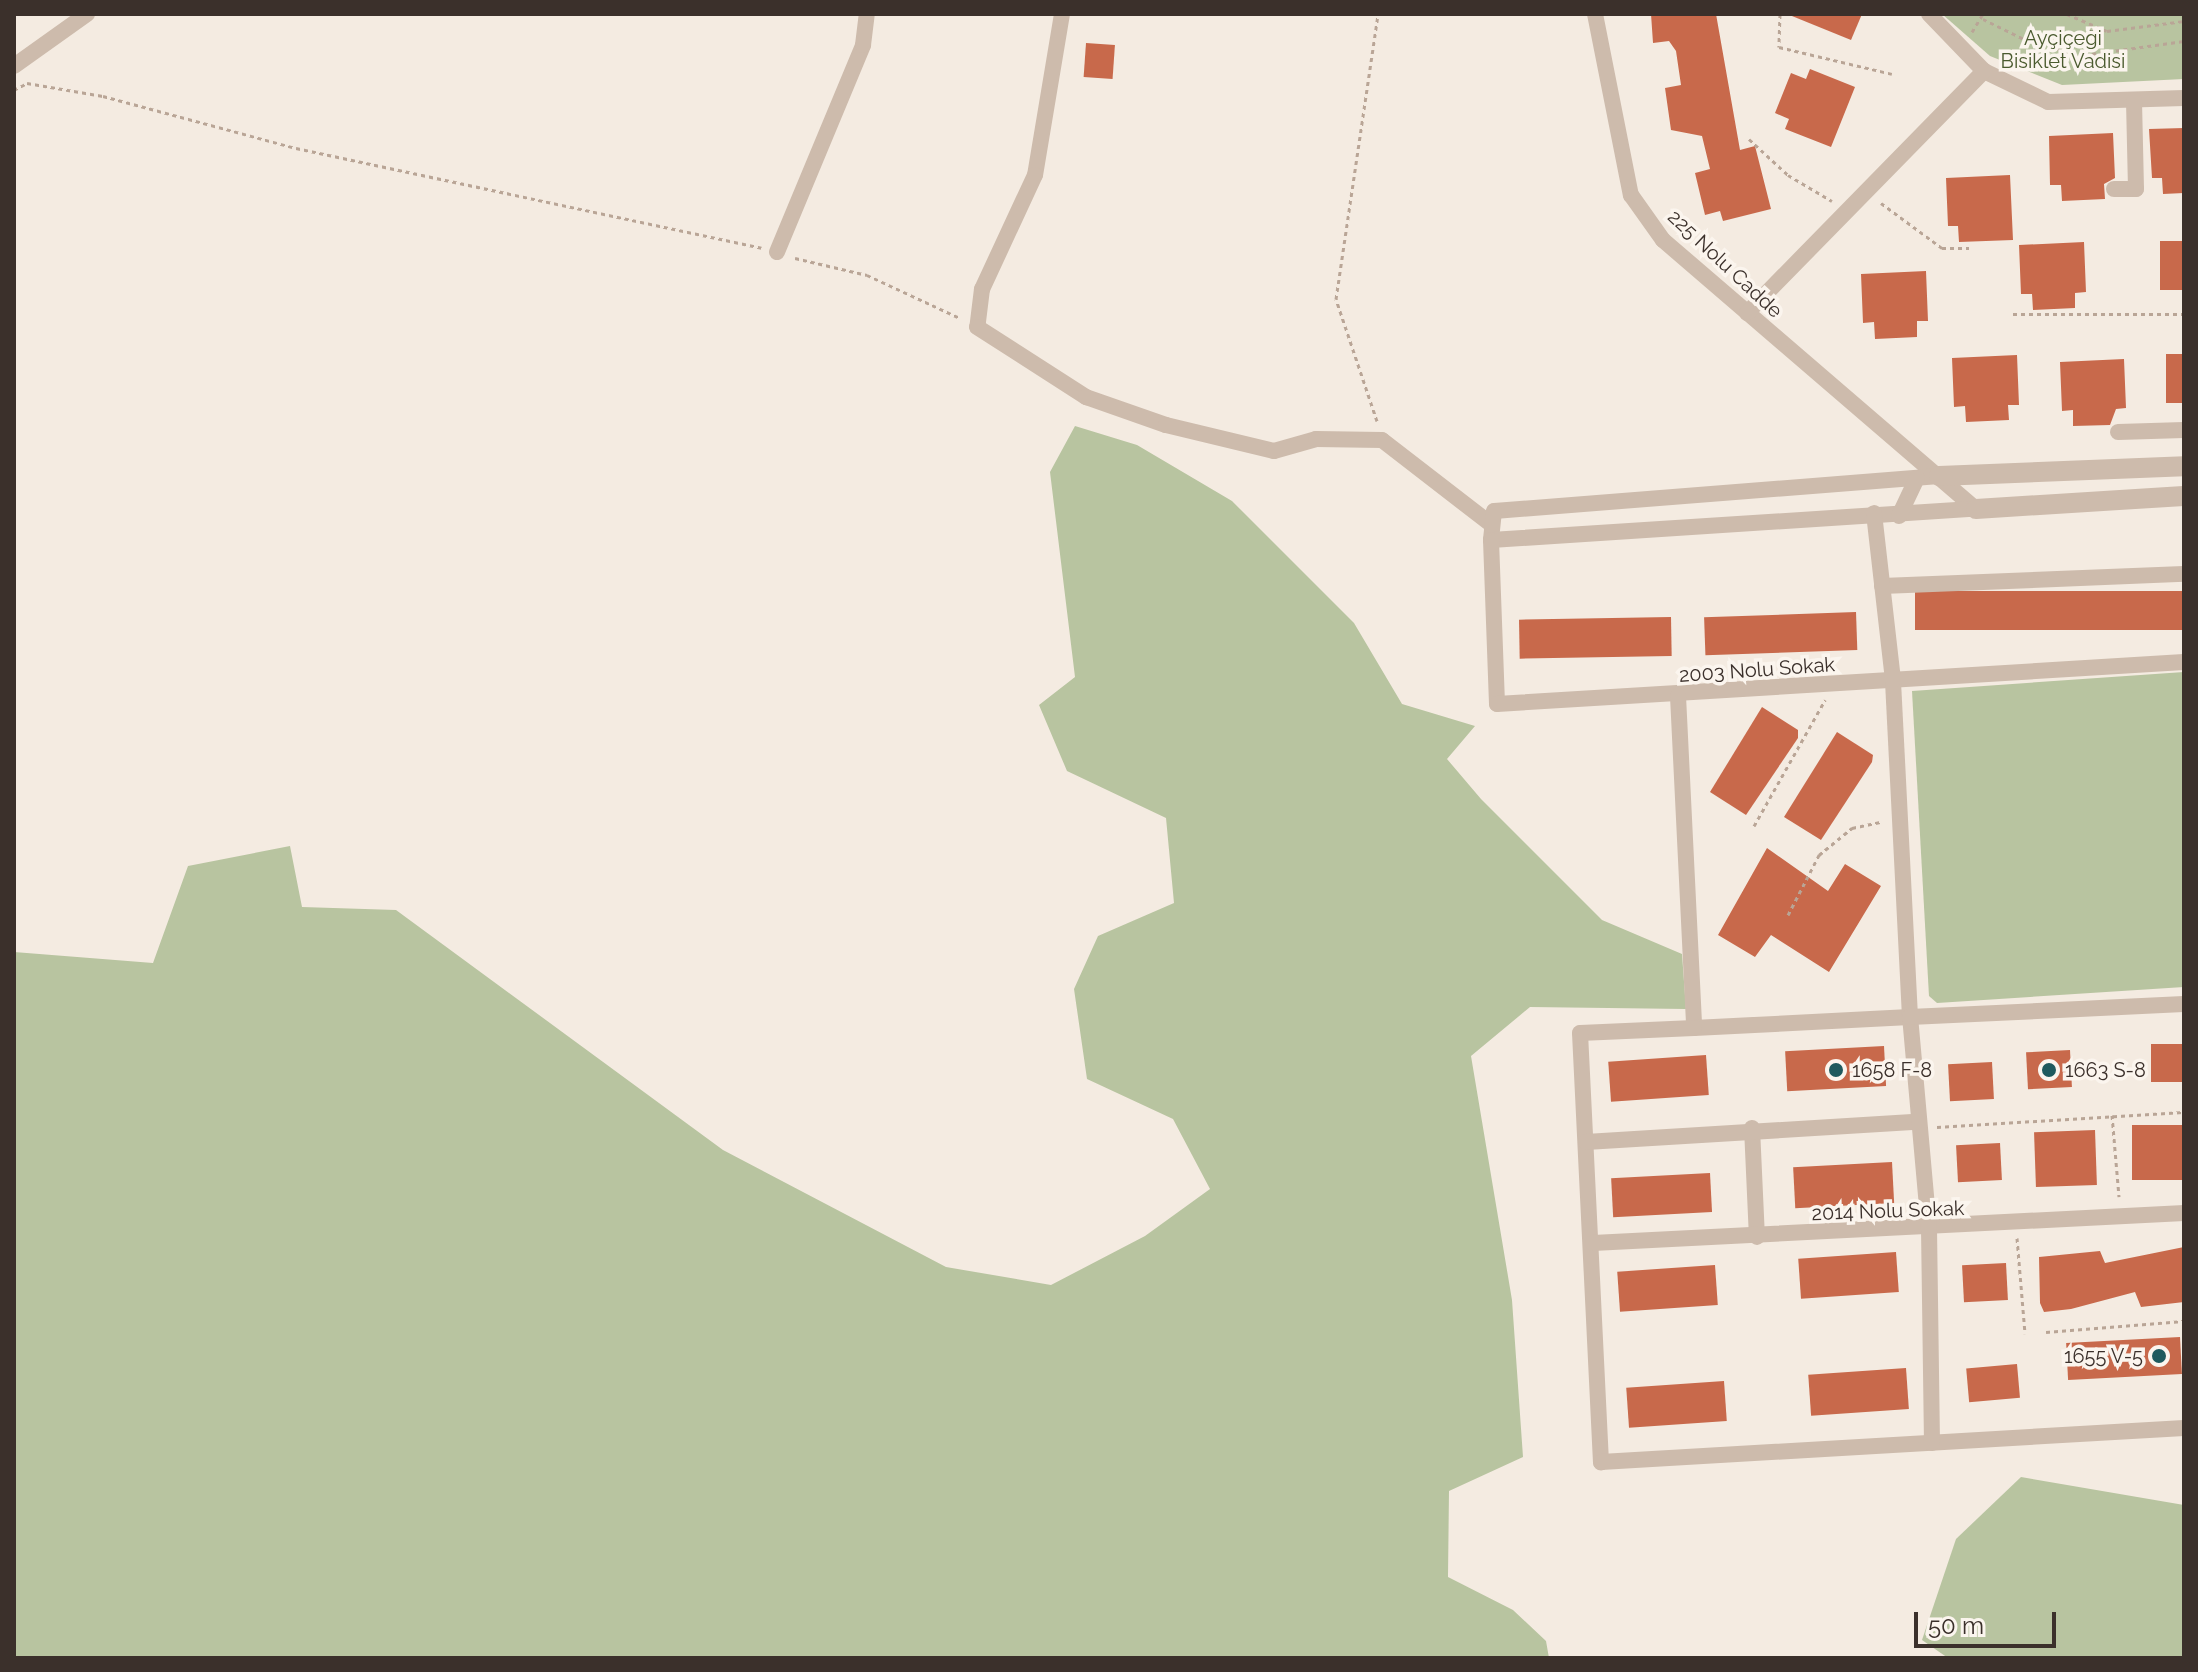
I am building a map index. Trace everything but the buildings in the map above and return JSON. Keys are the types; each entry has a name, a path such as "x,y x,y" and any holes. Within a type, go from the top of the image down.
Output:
{"street":[{"path":"14,66 87,14"},
{"path":"777,252 863,45 867,14"},
{"path":"1062,14 1035,175 982,289 977,327 1086,397 1166,425 1274,451 1316,439 1382,440 1491,532 1874,513 1899,516 2184,496"},
{"name":"225 Nolu Cadde","path":"1595,14 1631,195 1663,240 1976,509"},
{"path":"1929,14 1984,71 2048,102 2184,98"},
{"path":"1747,313 1869,192 1984,71"},
{"path":"2114,189 2136,189 2134,100"},
{"path":"2118,432 2184,430"},
{"path":"1491,532 1494,511 1939,476 2184,466"},
{"path":"1899,516 1917,478"},
{"path":"1874,513 1893,680 1898,818 1917,1125 1929,1229 1932,1443"},
{"name":"2003 Nolu Sokak","path":"1491,532 1497,704 1678,696 2184,662"},
{"path":"1882,586 2184,574"},
{"path":"1678,696 1694,1028"},
{"path":"2184,1004 1580,1033 1593,1243 1601,1462 2184,1428"},
{"path":"1586,1142 1752,1128 1917,1125"},
{"path":"1752,1128 1757,1237"},
{"name":"2014 Nolu Sokak","path":"1593,1243 2017,1227 2184,1213"}],"path":[{"path":"1378,14 1336,299 1382,440"},
{"path":"1780,14 1779,47 1892,74"},
{"path":"1983,14 2032,43 2084,55 2184,41"},
{"path":"2067,14 2107,31 2184,21"},
{"path":"14,90 27,83 103,96 296,148 777,252 867,275 977,327"},
{"path":"1749,139 1788,175 1849,211"},
{"path":"1869,192 1942,248 1969,248"},
{"path":"2013,314 2184,314"},
{"path":"1754,826 1833,685"},
{"path":"1788,915 1819,855 1852,828 1898,818"},
{"path":"1917,1125 2184,1112"},
{"path":"2112,1115 2121,1217"},
{"path":"2017,1227 2025,1334"},
{"path":"2046,1332 2184,1321"}],"green space":[{"name":"Ayçiçeği Bisiklet Vadisi","path":"1942,14 2184,14 2184,79 2062,85 1990,56"},
{"path":"1075,426 1137,445 1232,501 1354,623 1402,704 1475,726 1447,759 1481,799 1602,920 1682,954 1686,1009 1530,1007 1471,1056 1512,1300 1523,1457 1449,1491 1448,1577 1513,1610 1546,1641 1549,1658 14,1658 14,952 153,963 188,866 290,846 302,907 396,910 723,1150 946,1267 1051,1285 1145,1236 1210,1189 1173,1119 1087,1079 1074,989 1098,936 1174,903 1166,818 1067,771 1039,705 1075,677 1050,472"},
{"path":"2184,672 2184,987 1937,1003 1929,996 1912,691"},
{"path":"2021,1477 2184,1505 2184,1658 1948,1658 1922,1640 1956,1539"}],"place":[{"name":"1658 F-8","path":"1836,1070"},
{"name":"1663 S-8","path":"2049,1070"},
{"name":"1655 V-5","path":"2159,1356"}]}
